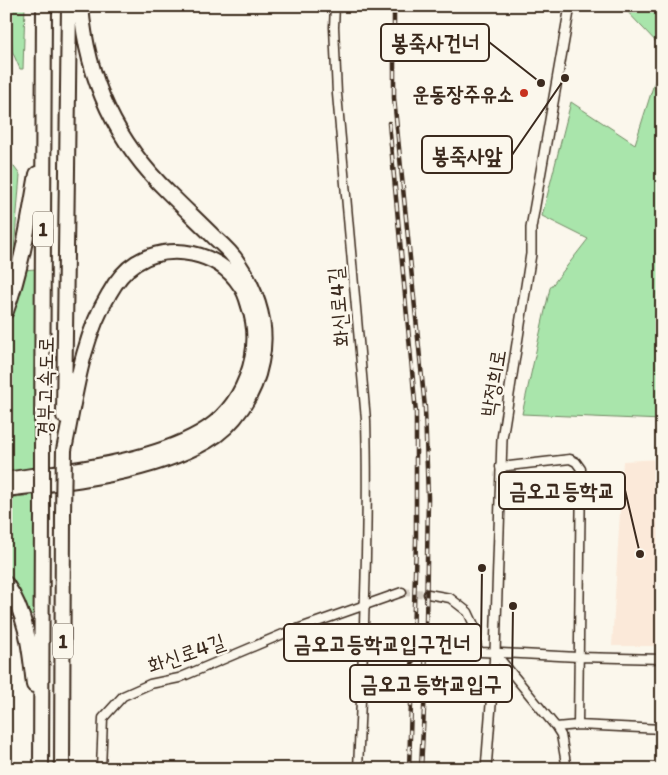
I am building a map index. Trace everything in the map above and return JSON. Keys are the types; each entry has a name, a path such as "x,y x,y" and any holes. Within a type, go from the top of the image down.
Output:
{"highway":[{"name":"경부고속도로","path":"41,769 44,6"},
{"name":"경부고속도로","path":"62,769 69,6"},
{"path":"6,489 90,477 142,466 170,457 208,440 232,420 248,398 260,370 263,354 263,321 259,306 253,290 236,260 144,168 132,152 114,121 97,83 88,54 81,6"},
{"path":"6,311 25,242 44,134"},
{"path":"6,480 139,457 200,434 218,420 232,404 246,382 254,349 252,314 241,285 233,276 213,260 190,253 175,252 148,257 127,270 109,293 90,338 81,365 64,450"},
{"path":"6,584 16,599 26,630 41,751"}],"street":[{"name":"화신로4길","path":"335,6 337,94 366,420 365,605 358,769"},
{"name":"박정희로","path":"486,769 495,652 502,439 531,254 531,228 570,6"},
{"path":"500,467 570,459 576,462 581,469 578,725"},
{"name":"화신로4길","path":"101,769 103,718 123,696 150,684 179,678 283,634 402,592"},
{"path":"428,594 450,598 468,612 475,627 477,649 481,652 578,658 662,659"},
{"path":"495,652 556,727 560,735 567,769"},
{"path":"556,727 578,725 662,729"}],"shaded area":[{"path":"662,459 662,646 612,646 623,461"}],"green space":[{"path":"6,6 25,6 23,69 20,69 12,51 11,29 8,23"},
{"path":"622,6 662,6 662,48"},
{"path":"662,58 662,420 522,414 550,288 588,239 542,216 571,102 635,144"},
{"path":"6,156 20,175 13,262 6,289"},
{"path":"36,269 34,469 6,474 6,328 13,313 23,270"},
{"path":"35,495 35,614 28,615 17,587 6,574 6,498"}],"tunnel":[{"path":"402,592 428,594"}],"railway":[{"path":"394,6 394,98 425,408 428,498 425,689 421,769"},
{"path":"389,123 416,413 416,541 409,769"}],"place":[{"name":"봉죽사앞","path":"565,78"},
{"name":"봉죽사건너","path":"541,83"},
{"name":"운동장주유소","path":"524,93"},
{"name":"금오고등학교","path":"640,554"},
{"name":"금오고등학교입구건너","path":"482,568"},
{"name":"금오고등학교입구","path":"513,606"}]}
